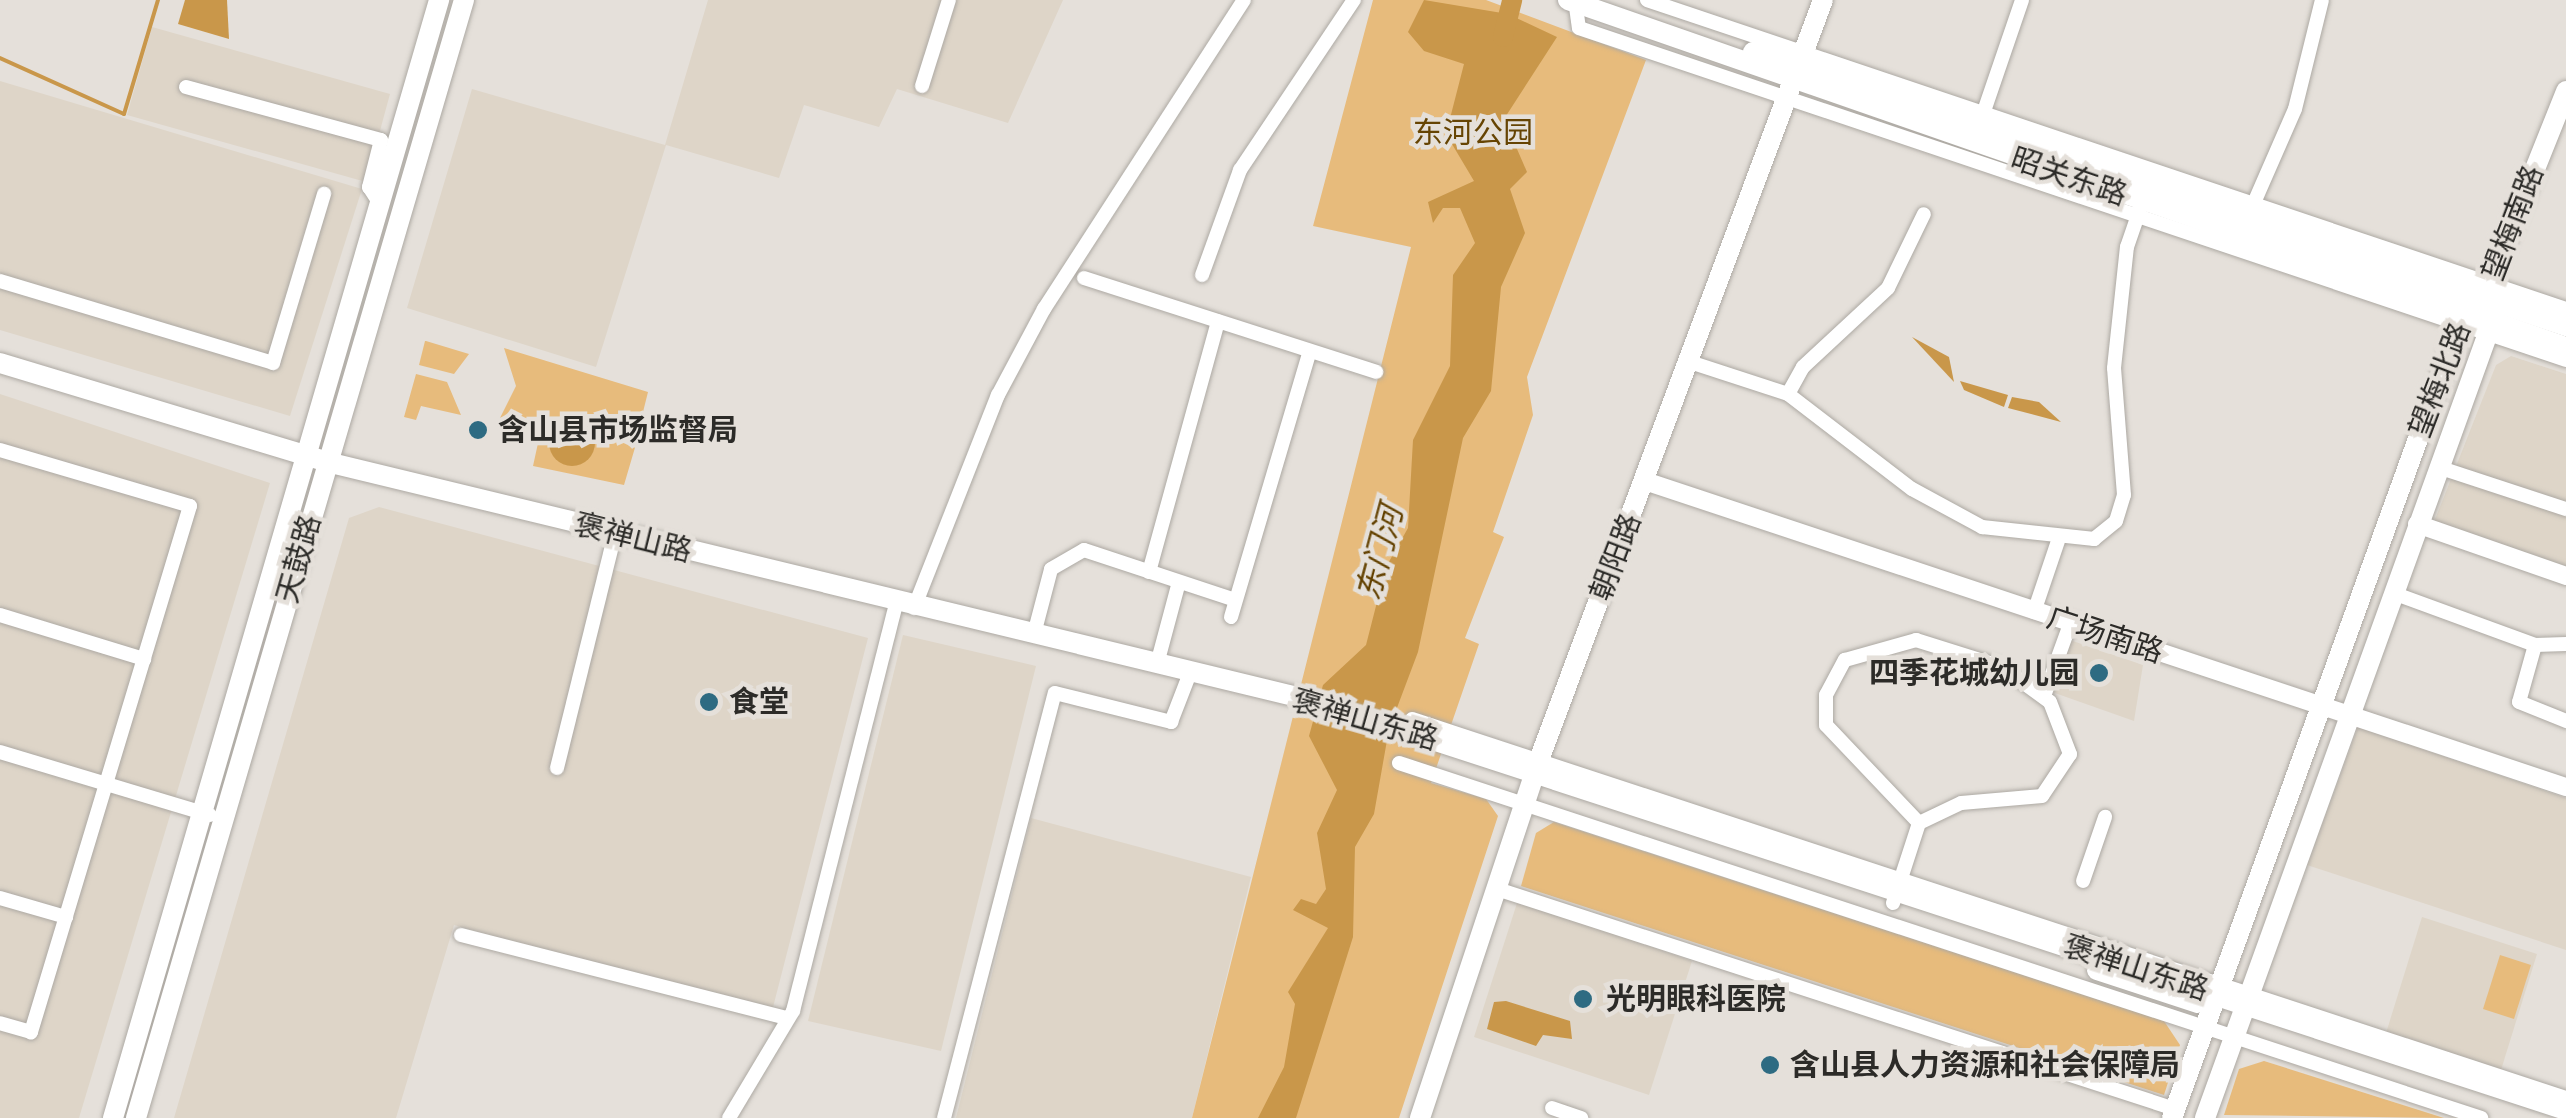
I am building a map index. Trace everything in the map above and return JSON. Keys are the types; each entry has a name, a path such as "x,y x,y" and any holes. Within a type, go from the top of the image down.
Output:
{"main road":[{"name":"天鼓路","path":"136,1118 305,456 440,0"},
{"name":"天鼓路","path":"114,1118 327,462 464,0"},
{"name":"昭关东路","path":"1581,0 1797,75 1978,129 2247,220 2486,291 2566,326"},
{"name":"朝阳路","path":"1420,1118 1533,780 1823,0"},
{"name":"望梅南路","path":"2486,291 2566,91"},
{"name":"昭关东路","path":"1978,129 2140,209 2247,220 2462,318 2566,347"},
{"name":"望梅北路","path":"2174,1113 2462,318 2486,291"},
{"name":"望梅北路","path":"2206,1118 2239,1012 2490,328 2486,291"},
{"name":"褒禅山路","path":"0,363 327,462 1270,694"},
{"name":"褒禅山东路","path":"1270,694 1533,780 1897,890 2213,1004 2566,1110"},
{"name":"褒禅山东路","path":"2239,1012 2546,1118"}],"street":[{"path":"922,86 949,0"},
{"path":"730,1118 786,1018 905,606 998,395 1044,309 1244,0"},
{"path":"1202,276 1240,170 1354,0"},
{"path":"1648,0 1797,75 2140,209 2462,318"},
{"path":"1797,75 1978,129 2022,0"},
{"path":"2247,220 2294,109 2322,0"},
{"path":"186,87 381,140 369,187 380,204"},
{"path":"0,280 273,364 324,194"},
{"path":"1690,362 1788,394 1948,512 2058,541 2106,532 2124,494 2114,368 2140,209"},
{"path":"1788,394 1804,367 1888,288 1924,214"},
{"path":"1084,278 1376,372"},
{"path":"2486,291 2566,310"},
{"path":"1149,572 1218,321"},
{"path":"2490,328 2566,360"},
{"path":"1232,616 1310,350"},
{"path":"0,450 190,506 31,1032 0,1023"},
{"path":"2438,467 2566,510"},
{"name":"广场南路","path":"1645,481 2566,788"},
{"path":"2417,524 2566,576"},
{"path":"557,768 615,533"},
{"path":"2034,612 2058,541"},
{"path":"1034,634 1046,580 1071,552 1235,600"},
{"path":"1157,664 1180,582"},
{"path":"2393,593 2535,646 2566,644"},
{"path":"0,615 144,658"},
{"path":"2044,696 2070,624"},
{"path":"1897,890 1919,823 1961,802 2042,796 2056,783 2070,754 2044,696 2002,667 1916,640 1844,660 1826,696 1826,725 1919,823"},
{"path":"2535,646 2518,702 2566,720"},
{"path":"944,1118 1055,693 1171,722 1190,673"},
{"path":"1412,719 1533,780 2213,1004 2566,1098"},
{"path":"0,752 213,816"},
{"path":"1400,763 1533,780"},
{"path":"2084,881 2105,817"},
{"path":"1496,889 2174,1113"},
{"path":"0,898 66,917"},
{"path":"460,935 786,1018"},
{"path":"2239,1012 2481,1118"},
{"path":"1552,1108 1581,1118"}],"shaded area":[{"path":"185,0 227,0 229,39 178,24"},
{"path":"708,0 1063,0 1008,123 897,89 879,127 804,105 779,178 666,145 596,367 407,308 472,89 665,145"},
{"path":"1424,0 1508,14 1557,37 1504,119 1527,172 1510,189 1525,233 1501,287 1491,391 1463,438 1418,652 1389,729 1374,814 1355,847 1353,937 1296,1118 1258,1118 1284,1067 1295,1004 1288,992 1328,928 1293,910 1301,899 1316,904 1326,889 1317,833 1337,790 1309,736 1323,685 1366,645 1386,567 1408,528 1413,440 1450,366 1453,275 1475,243 1460,208 1443,208 1433,223 1428,202 1474,181 1446,134 1464,64 1424,51 1408,32"},
{"path":"152,27 390,94 366,182 127,115"},
{"path":"0,81 362,189 290,416 0,330"},
{"path":"1912,337 1949,357 1954,382"},
{"path":"2511,356 2566,374 2566,567 2434,522 2496,365"},
{"path":"1960,381 2008,395 2004,407 1964,390"},
{"path":"0,394 270,483 79,1118 0,1118"},
{"path":"2012,397 2039,402 2061,422 2008,408"},
{"path":"572,420 589,426 595,443 589,460 572,466 555,460 549,443 555,426"},
{"path":"379,507 868,638 771,1015 454,925 396,1118 174,1118 349,518"},
{"path":"903,635 1036,666 941,1051 808,1021"},
{"name":"四季花城幼儿园","path":"2070,640 2143,665 2134,721 2052,692"},
{"path":"2358,727 2566,798 2566,950 2307,865"},
{"path":"1031,818 1251,877 1192,1118 956,1118"},
{"name":"光明眼科医院","path":"1518,900 1692,961 1649,1095 1474,1037"},
{"path":"2422,917 2537,954 2501,1070 2386,1033"},
{"path":"1506,1001 1570,1021 1572,1039 1543,1035 1536,1046 1487,1029 1494,1002"}],"green space":[{"name":"东河公园","path":"1373,0 1486,0 1646,60 1527,377 1533,415 1493,532 1504,537 1465,638 1479,644 1431,783 1486,799 1498,816 1399,1118 1192,1118 1411,247 1313,226"},
{"path":"425,341 469,354 454,374 419,365"},
{"path":"504,348 648,392 638,432 625,429 639,434 624,485 533,466 540,434 497,424 516,386"},
{"path":"416,374 447,382 461,415 421,406 416,420 404,417"},
{"path":"1554,822 2164,1021 2180,1045 2164,1095 1521,886 1536,833"},
{"path":"2500,955 2531,965 2514,1019 2483,1009"},
{"path":"2264,1061 2444,1118 2224,1115 2239,1069"}],"waterway":[{"path":"0,58 124,114 158,0"},
{"name":"东门河","path":"1503,37 1512,0"}],"place":[{"name":"含山县市场监督局","path":"478,430"},
{"name":"四季花城幼儿园","path":"2099,673"},
{"name":"食堂","path":"709,702"},
{"name":"光明眼科医院","path":"1583,999"},
{"name":"含山县人力资源和社会保障局","path":"1770,1065"}]}
